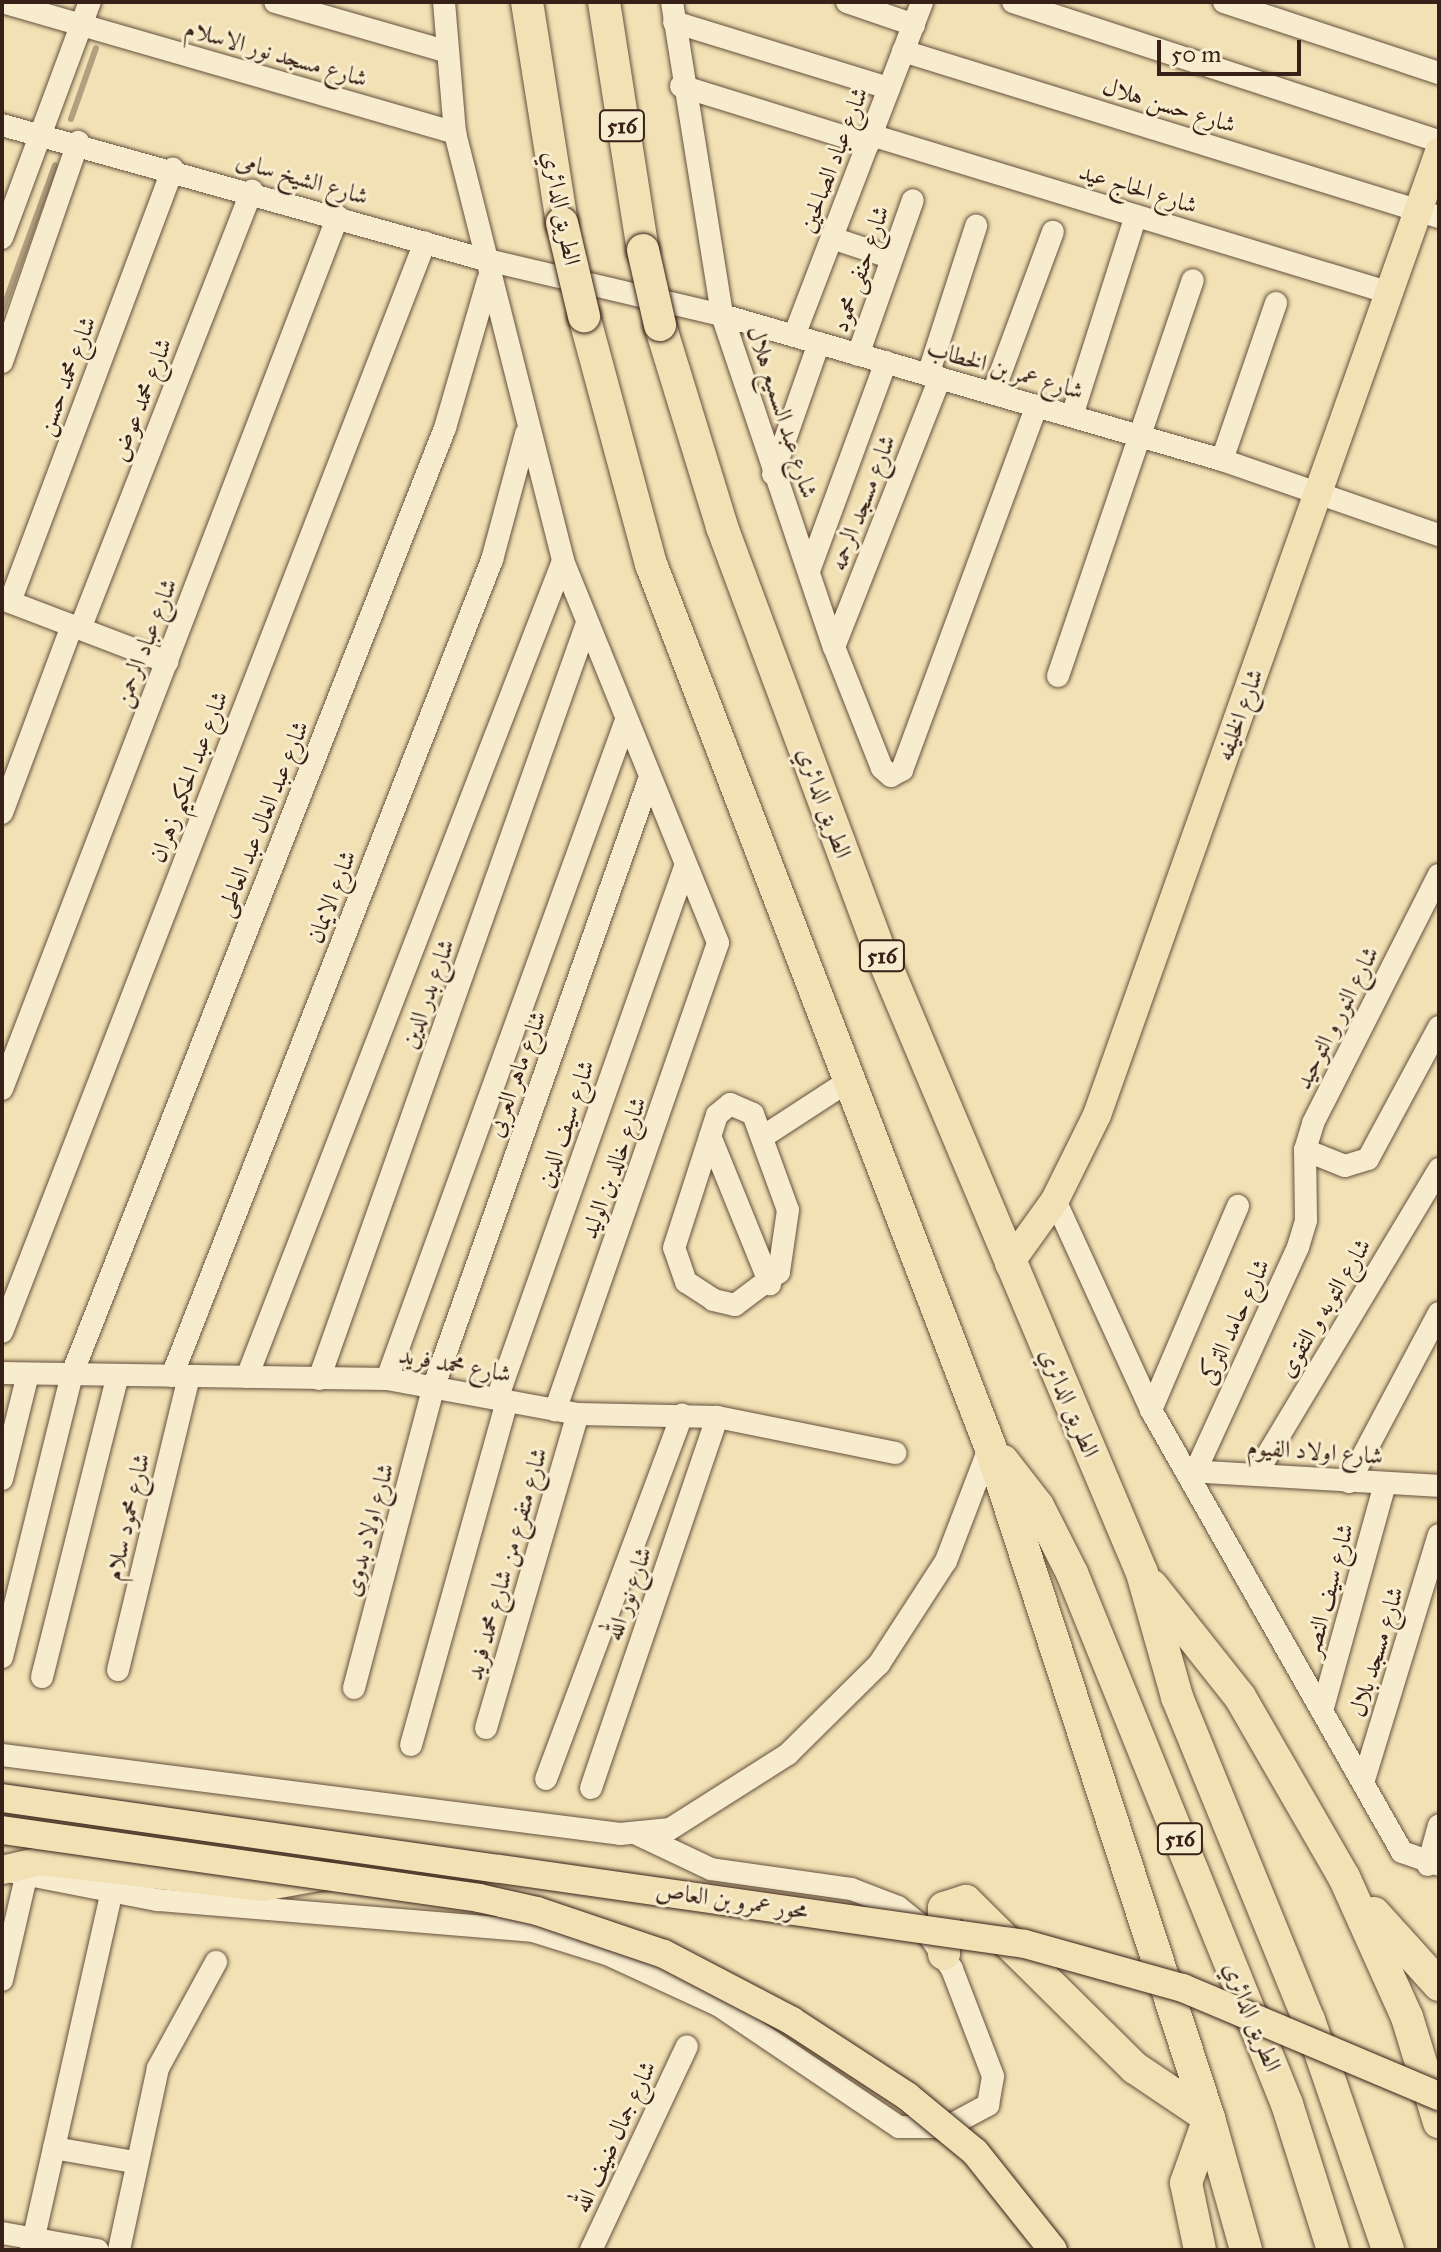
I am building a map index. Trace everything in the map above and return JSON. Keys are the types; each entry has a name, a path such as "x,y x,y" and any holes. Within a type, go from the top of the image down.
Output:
{"highway":[{"name":"الطريق الدائري","path":"527,2 562,223 651,564 847,1082 990,1446 1209,2118 1246,2250"},
{"name":"الطريق الدائري","path":"604,2 643,250 660,325 722,527 869,922 1009,1264 1142,1573 1196,1749 1309,2020 1388,2250"},
{"name":"الطريق الدائري","path":"990,1446 1038,1506 1072,1573 1287,2104 1333,2250"},
{"name":"الطريق الدائري","path":"1142,1573 1240,1697 1344,1877 1407,2017 1439,2122"},
{"path":"1344,1877 1439,1985"},
{"path":"944,1954 944,1908 966,1901 1135,2068 1209,2118 1186,2183 1200,2250"}],"main road":[{"name":"شارع الخليفه","path":"1009,1264 1055,1200 1097,1115 1390,293 1429,213 1439,152"},
{"name":"محور عمرو بن العاص","path":"2,1798 1025,1944 1183,1988 1439,2096"},
{"path":"2,1830 324,1876 537,1911 703,1972 848,2055 940,2121 999,2179 1053,2250"},
{"path":"14,1873 41,1861 263,1887 324,1876"}],"street":[{"name":"شارع مسجد نور الاسلام","path":"2,2 455,133"},
{"path":"2,238 90,2"},
{"path":"275,2 448,52"},
{"path":"444,2 455,133 526,433 563,561 586,626 685,867"},
{"path":"847,2 914,25"},
{"name":"شارع عباد الصالحين","path":"794,336 922,2"},
{"path":"1013,2 1439,141"},
{"path":"1224,2 1439,73"},
{"path":"673,12 889,88"},
{"name":"شارع عبد السميع هلال","path":"673,12 681,86 722,315 773,474 834,647 886,773 902,770 1037,406"},
{"name":"شارع حسن هلال","path":"903,51 1429,213"},
{"name":"شارع الحاج عيد","path":"681,86 1136,216 1390,293"},
{"name":"شارع الشيخ سامى","path":"2,125 78,142 338,216 425,242 486,269 551,274"},
{"path":"2,362 78,142"},
{"name":"شارع محمد حسن","path":"6,601 173,169"},
{"name":"شارع محمد عوض","path":"2,813 252,191"},
{"name":"شارع حنفى محمود","path":"858,355 913,200"},
{"name":"شارع عباد الرحمن","path":"2,1089 338,216"},
{"path":"1072,416 1136,216"},
{"name":"شارع مسجد الرحمه","path":"834,647 934,376 976,226"},
{"path":"993,393 1053,232"},
{"path":"832,238 892,258"},
{"name":"شارع عبد الحكيم زهران","path":"2,1332 425,242"},
{"name":"شارع عبد العال عبد العاطى","path":"2,1657 72,1374 445,428 486,269"},
{"name":"شارع عمر بن الخطاب","path":"551,274 722,315 1222,460 1439,535"},
{"path":"1058,676 1193,280"},
{"path":"1222,460 1276,303"},
{"path":"773,474 819,343"},
{"path":"809,571 886,362"},
{"name":"شارع الايمان","path":"180,1376 492,560 526,433"},
{"path":"247,1377 563,561"},
{"path":"6,601 167,662"},
{"name":"شارع بدر الدين","path":"319,1379 586,626"},
{"path":"387,1379 625,723"},
{"name":"شارع ماهر العربى","path":"434,1386 649,780"},
{"name":"شارع خالد بن الوليد","path":"555,1410 718,943 685,867"},
{"name":"شارع سيف الدين","path":"411,1745 502,1400 685,867"},
{"name":"شارع النور و التوحيد","path":"1306,1191 1305,1150 1439,875"},
{"path":"1305,1150 1345,1166 1368,1159 1439,1027"},
{"path":"764,1136 847,1082"},
{"path":"739,1103 753,1114 764,1136 788,1210 781,1266 770,1284 745,1302 724,1304 693,1287 676,1266 675,1239 710,1136 722,1108 739,1103"},
{"path":"710,1136 770,1284"},
{"name":"شارع التوبه و التقوى","path":"1256,1474 1439,1169"},
{"name":"شارع حامد التركى","path":"1191,1470 1298,1247 1306,1191"},
{"path":"1055,1200 1151,1410 1191,1470 1402,1852 1434,1865 1439,1825"},
{"path":"1151,1410 1238,1206"},
{"path":"1349,1482 1439,1313"},
{"name":"شارع محمد فريد","path":"2,1373 387,1379 578,1414 717,1417 895,1453"},
{"path":"2,1479 28,1374"},
{"path":"42,1677 118,1375"},
{"name":"شارع محمود سلام","path":"118,1670 180,1376"},
{"name":"شارع اولاد بدوى","path":"354,1688 434,1386"},
{"name":"شارع متفرع من شارع محمد فريد","path":"486,1728 578,1414"},
{"path":"546,1779 682,1415"},
{"name":"شارع نور الله","path":"591,1788 717,1417"},
{"path":"637,1834 701,1815 788,1754 870,1674 946,1561 990,1446"},
{"name":"شارع اولاد الفيوم","path":"1191,1470 1439,1486"},
{"name":"شارع سيف النصر","path":"1322,1711 1385,1484"},
{"name":"شارع مسجد بلال","path":"1363,1783 1439,1535"},
{"path":"2,1755 637,1834 711,1869 883,1899 924,1928 944,1954 994,2092 983,2111 947,2127 915,2131 884,2120 718,2005 555,1937 481,1923 111,1894 14,1873 2,1980"},
{"path":"32,2244 111,1894"},
{"path":"119,2250 134,2162 164,2053 216,1962"},
{"name":"شارع جمال ضيف الله","path":"591,2250 687,2046"},
{"path":"54,2148 134,2162"},
{"path":"2,2233 32,2244 97,2250"}],"waterway":[{"path":"71,119 96,48"},
{"path":"2,311 55,165"}]}
